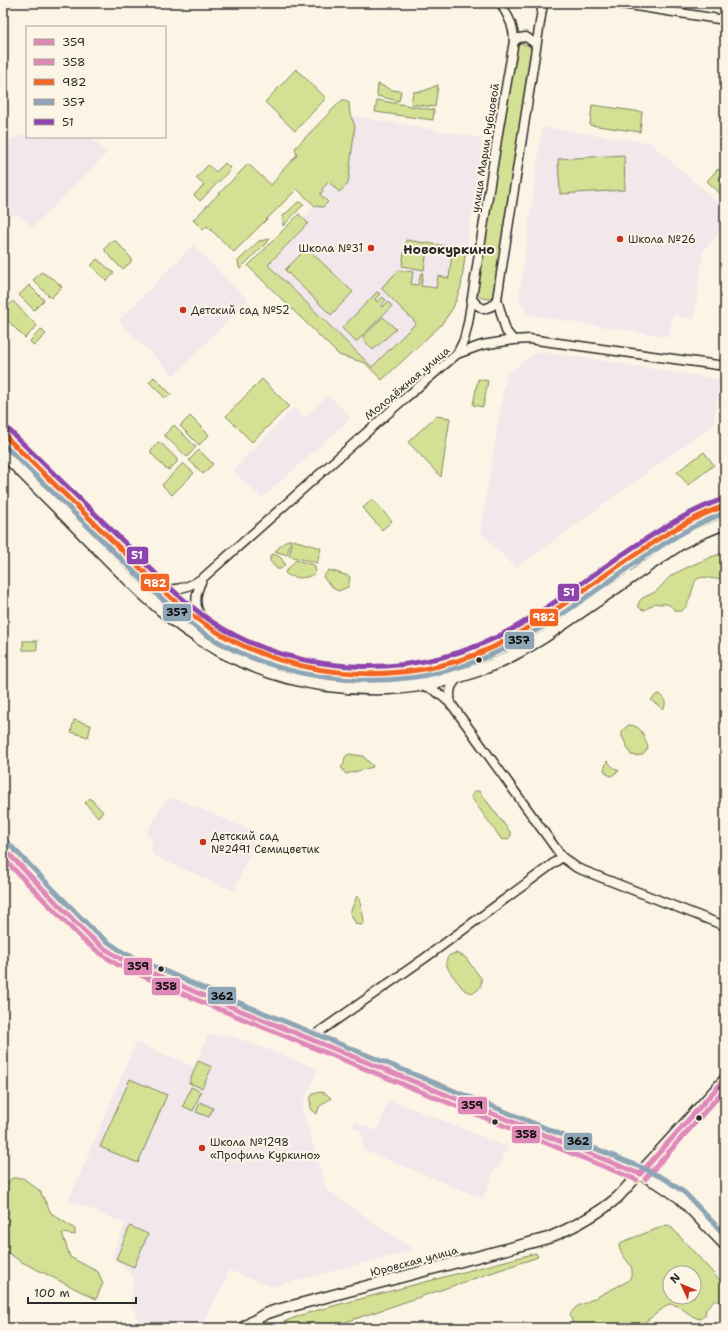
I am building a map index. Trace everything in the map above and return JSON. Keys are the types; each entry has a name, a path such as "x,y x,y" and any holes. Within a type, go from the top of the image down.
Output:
{"main road":[{"path":"3,434 162,589 183,608 209,627 256,652 276,659 312,668 366,674 405,672 442,665 477,654 515,636 537,622 660,537 696,517 725,506"},
{"path":"3,453 125,576 184,628 226,654 252,667 298,681 324,686 379,689 420,685 461,676 482,669 522,650 544,637 670,551 698,534 725,523"}],"street":[{"name":"улица Марии Рубцовой","path":"457,354 464,340 472,299 514,42 512,22 501,3"},
{"path":"513,340 506,331 497,299 543,3"},
{"path":"616,3 725,20"},
{"path":"514,42 519,38 526,37 536,44"},
{"path":"472,299 477,305 484,309 492,306 497,299"},
{"name":"Молодёжная улица","path":"162,589 180,589 196,583 204,577 404,399 457,354 482,345 525,339 542,340 725,366"},
{"path":"660,537 656,543 657,548 662,552 670,551"},
{"name":"Молодёжная улица","path":"204,577 195,601 201,617 209,627"},
{"path":"515,636 520,636 524,639 526,644 522,650"},
{"path":"452,705 449,693 452,686 461,676"},
{"path":"420,685 433,689 441,694 452,705 562,857 577,868 725,926"},
{"path":"3,848 88,935 113,955 161,978 640,1174 661,1185 680,1198 725,1245"},
{"path":"309,1039 437,949 562,857"},
{"name":"Юровская улица","path":"242,1328 265,1314 277,1310 548,1238 582,1223 604,1210 618,1197 725,1079"}],"shaded area":[{"name":"Школа №31","path":"334,113 483,138 461,287 441,325 382,380 365,363 339,355 253,271 319,202 316,199"},
{"name":"Школа №26","path":"542,127 651,143 725,209 725,227 703,251 694,319 673,315 669,337 528,315 519,298"},
{"path":"26,133 26,138 92,138 107,153 32,228 20,216 3,217 3,137 8,141"},
{"name":"Детский сад №52","path":"193,245 248,300 174,376 118,321"},
{"path":"538,351 720,379 714,424 516,568 480,532 506,375"},
{"path":"329,395 351,418 263,497 260,497 232,471 294,408 304,418"},
{"name":"Детский сад №2491 Семицветик","path":"175,798 258,833 234,891 156,857 152,853 150,847 153,838 146,835 159,809 166,800"},
{"name":"Школа №1298 «Профиль Куркино»","path":"208,1035 230,1035 318,1069 302,1107 326,1189 414,1250 272,1287 228,1270 227,1278 200,1328 145,1328 142,1327 130,1303 134,1277 112,1257 125,1224 69,1200 136,1042 194,1067"},
{"path":"389,1099 508,1147 499,1168 496,1167 483,1199 362,1149 364,1140 363,1136 360,1131 353,1127 355,1122 377,1131"}],"green space":[{"path":"521,43 529,46 531,50 494,294 490,298 485,299 480,297 477,292 516,48"},
{"path":"296,69 326,98 295,131 265,102"},
{"path":"378,84 392,90 401,91 399,101 377,96"},
{"path":"438,85 435,107 411,104 413,92 424,91"},
{"path":"342,100 349,103 350,114 355,126 348,184 339,192 329,182 322,189 323,191 320,194 328,202 323,207 315,206 297,189 234,252 207,226 203,230 193,220 248,164 271,185 278,175 297,155 295,148"},
{"path":"377,100 434,110 433,120 375,112"},
{"path":"592,105 642,112 640,132 590,125"},
{"path":"624,155 625,190 560,194 558,159"},
{"path":"225,163 231,169 200,201 194,195 204,185 196,178 208,165 216,172"},
{"path":"718,169 725,175 725,198 707,181"},
{"path":"299,202 304,204 283,226 283,216"},
{"path":"299,214 308,223 268,265 372,367 416,323 381,288 399,270 413,272 411,284 418,285 421,273 423,273 421,286 436,288 438,276 449,278 452,254 427,250 424,270 402,266 406,240 466,249 461,287 453,308 441,325 382,380 365,363 339,355 248,266"},
{"path":"270,239 240,269 238,261 259,241"},
{"path":"112,241 116,241 131,258 131,262 123,269 105,251 105,248"},
{"path":"307,248 353,292 331,315 285,270"},
{"path":"97,259 114,273 107,281 91,266"},
{"path":"41,272 55,280 62,287 51,298 33,280"},
{"path":"29,285 44,300 34,310 19,295"},
{"path":"377,292 380,294 375,299 377,302 383,297 386,300 381,305 382,307 388,302 392,306 356,342 342,328"},
{"path":"13,301 37,326 25,338 3,316 3,311"},
{"path":"383,317 396,329 373,350 362,338"},
{"path":"41,329 46,334 34,346 30,341"},
{"path":"154,377 171,394 166,399 149,382"},
{"path":"262,379 289,406 252,442 226,416"},
{"path":"478,379 488,381 483,407 473,405"},
{"path":"190,416 209,435 199,445 180,426"},
{"path":"436,416 450,418 441,477 408,442"},
{"path":"174,425 196,447 187,457 164,435"},
{"path":"158,442 177,459 177,462 169,470 165,468 151,453 151,450"},
{"path":"199,450 213,464 203,474 189,460"},
{"path":"704,452 714,465 688,485 677,472"},
{"path":"183,463 194,473 172,495 162,485"},
{"path":"372,499 392,521 382,530 363,508"},
{"path":"287,540 291,540 287,555 275,551"},
{"path":"293,540 321,548 317,563 289,556"},
{"path":"725,552 725,577 713,579 704,577 697,579 688,603 681,611 677,611 670,605 666,604 655,603 645,610 638,606 641,599 656,591 674,574"},
{"path":"273,554 280,558 284,563 285,565 281,569 277,569 270,561 270,556"},
{"path":"296,560 314,565 316,571 310,576 302,578 289,576 285,572"},
{"path":"329,570 349,576 348,587 338,591 325,580 323,576"},
{"path":"23,641 37,641 37,650 23,650"},
{"path":"660,694 665,699 665,706 663,709 651,700 656,695"},
{"path":"74,720 91,725 88,737 71,732"},
{"path":"629,725 640,729 644,736 648,747 647,750 641,755 631,755 622,736 622,732"},
{"path":"349,754 363,756 373,767 346,774 341,767 344,764 345,757"},
{"path":"607,761 619,771 611,776 607,774 604,770"},
{"path":"474,791 479,791 511,833 511,836 508,839 502,840 471,797"},
{"path":"90,798 103,812 98,817 85,803"},
{"path":"357,896 359,897 364,920 364,923 361,925 356,924 350,913"},
{"path":"456,953 465,957 481,978 481,985 478,990 470,992 465,990 448,969 446,961 447,958"},
{"path":"198,1061 212,1067 202,1088 189,1083"},
{"path":"130,1079 167,1095 138,1163 100,1147"},
{"path":"191,1087 201,1092 193,1111 183,1106"},
{"path":"320,1092 325,1093 331,1098 319,1107 317,1114 311,1109 310,1099 313,1094"},
{"path":"200,1102 213,1108 209,1117 196,1112"},
{"path":"12,1178 23,1178 40,1191 51,1213 75,1229 75,1235 62,1233 70,1257 98,1272 103,1283 96,1299 20,1261 3,1249 3,1187"},
{"path":"667,1225 672,1228 725,1286 725,1304 714,1300 706,1309 705,1315 700,1319 674,1305 702,1305 702,1265 662,1265 662,1305 668,1305 637,1328 575,1328 570,1316 575,1308 628,1281 631,1276 631,1267 623,1256 619,1246 622,1242"},
{"path":"130,1226 148,1234 134,1267 116,1259"},
{"path":"536,1253 538,1257 328,1328 268,1328 304,1314"}],"waterway":[{"path":"31,1328 40,1325 52,1328"}],"transit line":[{"name":"51","path":"8,429 167,585 200,613 211,621 246,640 283,654 322,663 361,666 401,665 441,658 478,645 528,620 647,538 696,510 723,499"},
{"name":"982","path":"3,434 166,593 209,627 243,646 280,660 319,669 358,673 398,672 437,666 475,655 511,638 526,629 673,530 685,523 725,506"},
{"name":"357","path":"3,444 162,599 183,618 205,634 241,653 279,667 318,676 359,680 399,679 439,672 478,660 515,643 545,625 575,606 654,550 677,536 700,523 725,513"},
{"name":"362","path":"8,843 93,930 124,953 203,988 643,1168 665,1179 685,1193 725,1235"},
{"name":"359","path":"3,848 88,935 121,959 200,994 640,1174"},
{"name":"358","path":"3,858 83,940 118,965 197,1000 637,1180"},
{"name":"359","path":"640,1174 725,1079"},
{"name":"358","path":"645,1179 725,1089"}],"place":[{"name":"Школа №26","path":"620,239"},
{"name":"Школа №31","path":"371,248"},
{"name":"Детский сад №52","path":"183,310"},
{"name":"Детский сад №2491 Семицветик","path":"203,842"},
{"name":"Школа №1298 «Профиль Куркино»","path":"202,1148"}],"district":[{"name":"Новокуркино","path":"449,249"}]}
